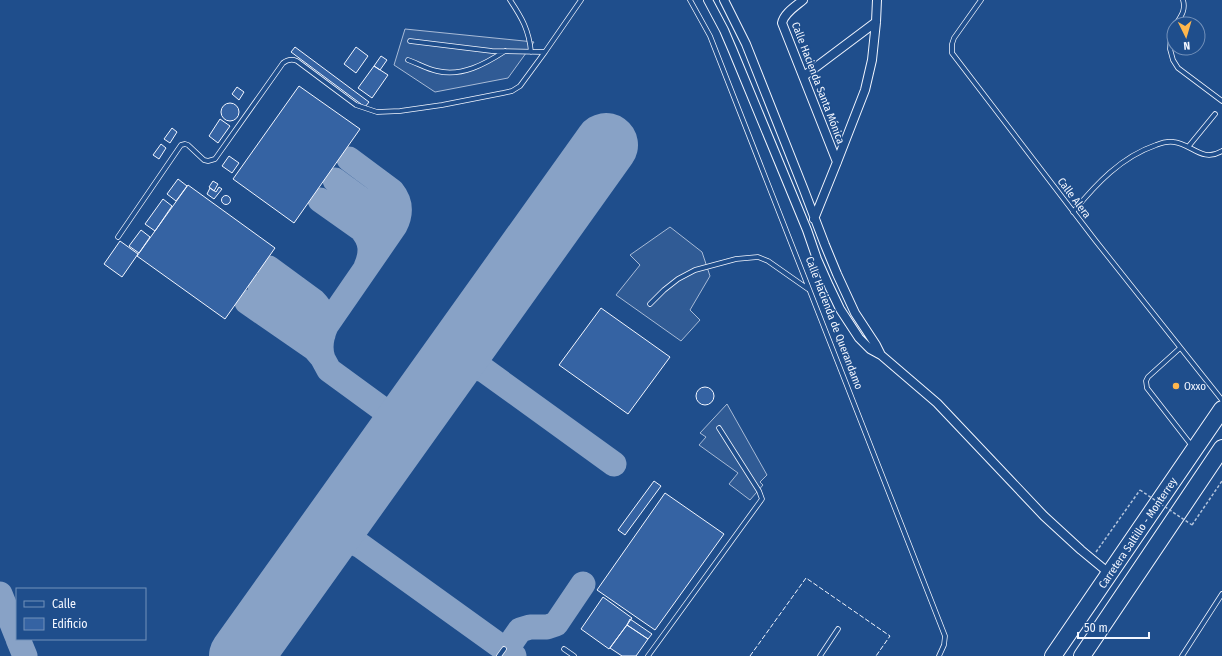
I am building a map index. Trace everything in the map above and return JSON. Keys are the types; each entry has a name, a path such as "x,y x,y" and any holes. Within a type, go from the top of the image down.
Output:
{"highway":[{"name":"Carretera Saltillo - Monterrey","path":"1053,656 1222,409"},
{"name":"Carretera Saltillo - Monterrey","path":"1082,656 1222,448"}],"street":[{"name":"Calle Hacienda de Querandamo","path":"708,0 733,51 807,230 817,259 840,308 859,338 870,349 881,355 936,403 1044,516 1110,574"},
{"name":"Calle Hacienda de Querandamo","path":"724,0 746,44 804,190 824,245 855,313 881,355"},
{"name":"Calle Hacienda Santa Mónica","path":"803,0 789,12 783,19 782,23 837,162"},
{"path":"807,230 814,218 865,90 872,60 877,0"},
{"path":"804,76 876,22"}],"lane":[{"path":"510,0 526,28 530,38 531,52"},
{"path":"118,236 181,145 188,145 204,160 208,161 215,159 283,63 286,61 297,61 356,105 377,112 400,111 442,105 512,91 520,86 580,0"},
{"name":"Calle Hacienda de Querandamo","path":"690,0 710,36 945,636 944,645 939,656"},
{"name":"Calle Alera","path":"981,0 954,38 951,48 952,53 1073,212 1222,400"},
{"path":"1181,16 1184,11 1183,0"},
{"path":"410,41 505,51 545,52"},
{"path":"408,60 436,71 451,72 470,70 490,61 505,51"},
{"path":"1172,56 1178,68 1222,101"},
{"path":"1188,147 1215,114"},
{"path":"1073,212 1110,172 1133,155 1149,148 1169,142 1175,142 1207,155 1216,154 1222,150"},
{"path":"650,304 678,279 695,270 736,259 758,258 768,261 808,289"},
{"path":"1180,348 1148,377 1146,385 1194,449"},
{"path":"648,656 762,499 759,491 719,428"},
{"path":"1182,656 1222,594"},
{"path":"820,656 838,629"},
{"path":"499,656 504,649"},
{"path":"564,649 574,656"}],"path":[{"path":"1091,558 1140,490 1192,525 1222,481"}],"shaded area":[{"path":"405,29 534,42 508,78 435,92 394,65"},
{"path":"670,227 702,252 710,276 690,310 700,320 681,341 616,295 640,265 630,255"},
{"path":"727,404 767,475 760,482 763,485 750,500 729,484 738,473 699,445 706,437 700,433"}],"building":[{"path":"295,47 369,102 365,107 291,52"},
{"path":"356,47 368,56 356,73 344,64"},
{"path":"381,56 387,60 380,70 374,66"},
{"path":"374,66 388,75 372,98 358,88"},
{"path":"299,86 360,129 294,223 233,179"},
{"path":"237,87 244,92 239,100 232,94"},
{"path":"230,103 236,106 239,112 236,118 230,121 224,118 221,112 224,106"},
{"path":"220,119 230,126 218,143 209,136"},
{"path":"172,128 177,132 170,143 164,139"},
{"path":"161,144 166,148 159,159 153,155"},
{"path":"229,156 239,163 232,173 222,166"},
{"path":"178,179 187,186 176,201 167,194"},
{"path":"213,181 218,184 214,191 209,187"},
{"path":"188,185 275,248 225,319 137,256"},
{"path":"219,187 222,189 214,199 207,194 210,188 216,192"},
{"path":"224,196 228,196 230,200 228,204 224,204 222,202 222,198"},
{"path":"163,199 172,206 155,231 145,224"},
{"path":"141,230 150,237 139,253 129,246"},
{"path":"120,241 138,254 122,277 104,264"},
{"path":"601,308 670,357 628,414 559,365"},
{"path":"705,387 711,390 714,396 711,402 705,405 699,402 696,396 699,390"},
{"path":"654,481 661,486 625,535 618,530"},
{"path":"665,493 724,534 655,630 597,590"},
{"path":"603,597 632,618 609,649 581,629"},
{"path":"630,619 652,634 648,639 627,625"},
{"path":"627,625 648,639 636,656 622,656 610,648"}],"taxiway":[{"path":"323,359 321,342 326,326 395,226 399,213 397,199 392,191 349,159"},
{"path":"335,180 379,213 384,220 386,228 384,241"},
{"path":"320,200 361,229 365,234 370,247 366,267"},
{"path":"269,268 314,301 322,313 324,326 323,335"},
{"path":"260,286 307,321 329,370 392,416 396,422 397,429 397,435 394,442"},
{"path":"247,302 315,349 321,356"},
{"path":"440,377 467,367 484,370 614,464"},
{"path":"319,546 324,541 334,537 339,537 361,546 514,656"},
{"path":"506,650 520,630 530,627 547,627 556,624 583,584"},
{"path":"0,594 16,634"},
{"path":"18,640 25,656"}],"runway":[{"path":"241,656 606,145"}],"fence":[{"path":"750,656 806,578 890,636 876,656"}],"place":[{"name":"Oxxo","path":"1176,386"}]}
